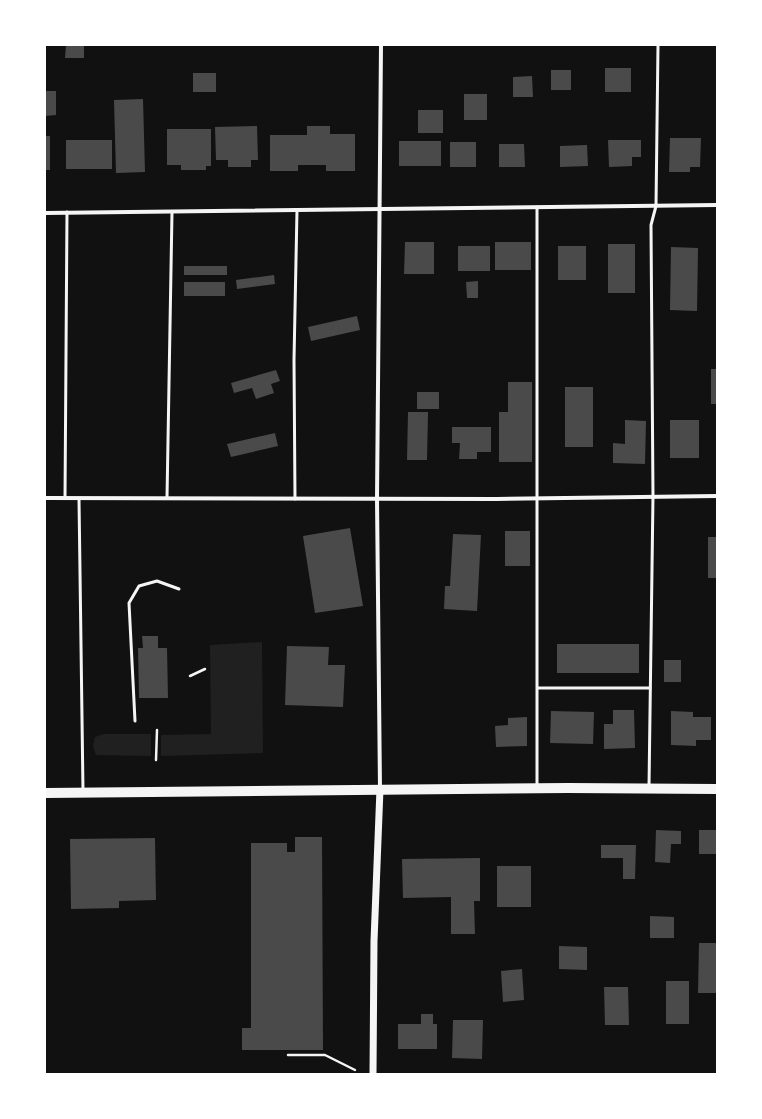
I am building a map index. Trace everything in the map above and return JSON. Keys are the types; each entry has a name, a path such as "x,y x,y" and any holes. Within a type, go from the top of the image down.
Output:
{"main road":[{"path":"45,793 537,788 717,789"}],"street":[{"path":"373,1074 374,941 380,790 377,498 380,45"},
{"path":"45,213 717,205"},
{"path":"45,498 538,498 717,496"}],"lane":[{"path":"649,789 653,496 652,225 656,206 658,45"},
{"path":"537,207 537,788"},
{"path":"295,498 294,360 297,210"},
{"path":"65,498 67,212"},
{"path":"167,498 172,212"},
{"path":"79,498 83,793"},
{"path":"135,721 129,603 139,586 156,582 179,589"},
{"path":"538,688 650,688"}],"path":[{"path":"190,676 205,669"},
{"path":"156,760 157,730"},
{"path":"288,1055 325,1055 355,1070"}],"shaded area":[{"path":"262,642 263,753 161,756 161,735 211,734 210,645"},
{"path":"104,734 151,734 151,756 96,755 93,746 95,737"}],"building":[{"path":"66,45 84,45 84,58 65,58"},
{"path":"605,68 631,68 631,92 605,92"},
{"path":"551,70 571,70 571,90 551,90"},
{"path":"193,73 216,73 216,92 193,92"},
{"path":"532,76 533,97 513,97 513,77"},
{"path":"45,91 56,91 56,115 45,116"},
{"path":"464,94 487,94 487,120 464,120"},
{"path":"143,99 145,172 116,173 114,100"},
{"path":"418,110 443,110 443,133 418,133"},
{"path":"257,126 258,160 251,160 251,167 228,167 228,160 216,160 215,127"},
{"path":"307,126 330,126 330,134 355,134 355,171 326,171 326,165 298,165 298,171 270,171 270,135 307,135"},
{"path":"167,129 211,129 211,166 206,166 206,170 181,170 181,165 167,165"},
{"path":"45,136 50,136 50,170 45,170"},
{"path":"670,138 701,138 700,167 690,167 690,172 669,172"},
{"path":"66,140 112,140 112,169 66,169"},
{"path":"608,140 641,140 641,157 632,157 632,166 609,167"},
{"path":"399,141 441,141 441,166 399,166"},
{"path":"450,142 476,142 476,167 450,167"},
{"path":"499,144 524,144 525,167 499,167"},
{"path":"587,145 588,166 560,167 560,146"},
{"path":"405,242 434,242 434,274 404,274"},
{"path":"495,242 531,242 531,270 495,270"},
{"path":"608,244 635,244 635,293 608,293"},
{"path":"458,246 490,246 490,271 458,271"},
{"path":"558,246 586,246 586,280 558,280"},
{"path":"671,247 698,248 697,311 670,310"},
{"path":"184,266 227,266 227,275 184,275"},
{"path":"274,275 275,284 237,289 236,280"},
{"path":"478,281 478,298 467,298 466,282"},
{"path":"184,282 225,282 225,296 184,296"},
{"path":"357,316 360,330 311,341 308,327"},
{"path":"711,369 717,369 717,404 711,404"},
{"path":"276,370 280,381 271,384 274,393 256,399 252,388 234,393 231,383"},
{"path":"508,382 532,382 532,462 499,462 499,412 508,412"},
{"path":"565,387 593,387 593,447 565,447"},
{"path":"417,392 439,392 439,409 417,409"},
{"path":"408,412 428,412 427,460 407,460"},
{"path":"625,420 646,421 645,464 613,463 613,443 625,444"},
{"path":"670,420 699,420 699,458 670,458"},
{"path":"452,427 491,427 491,452 477,452 477,459 459,459 460,443 452,443"},
{"path":"275,433 278,446 231,457 227,444"},
{"path":"350,528 363,606 315,613 303,536"},
{"path":"505,531 530,531 530,566 505,566"},
{"path":"453,534 481,535 477,611 444,609 445,586 450,586"},
{"path":"708,537 717,537 717,578 708,578"},
{"path":"142,636 158,636 158,648 167,648 168,698 139,698 138,648 143,648"},
{"path":"557,644 639,644 639,673 557,673"},
{"path":"287,646 329,647 328,665 345,665 343,707 285,705"},
{"path":"664,660 681,660 681,682 664,682"},
{"path":"613,710 634,710 635,748 604,749 604,724 613,724"},
{"path":"551,711 594,712 593,744 550,743"},
{"path":"671,711 693,712 693,717 711,717 711,740 696,740 696,746 671,745"},
{"path":"527,717 527,746 496,747 495,726 508,725 508,718"},
{"path":"656,830 681,831 681,844 671,844 670,863 655,862"},
{"path":"699,830 717,830 717,854 699,854"},
{"path":"295,837 322,837 323,1050 242,1050 242,1028 251,1028 251,843 287,843 287,852 295,852"},
{"path":"155,838 156,900 119,901 119,908 71,909 70,839"},
{"path":"601,845 636,845 635,879 623,879 623,858 601,858"},
{"path":"480,858 480,901 474,901 475,934 451,934 451,897 403,898 402,859"},
{"path":"497,866 531,866 531,907 497,907"},
{"path":"650,916 674,917 674,938 650,938"},
{"path":"699,943 717,943 717,993 698,993"},
{"path":"559,946 587,947 587,970 559,969"},
{"path":"522,969 524,1000 503,1002 501,971"},
{"path":"666,981 689,981 689,1024 666,1024"},
{"path":"604,987 628,987 629,1025 605,1025"},
{"path":"421,1014 433,1014 433,1024 437,1024 437,1049 398,1049 398,1024 421,1024"},
{"path":"453,1020 483,1020 482,1059 452,1058"}]}
